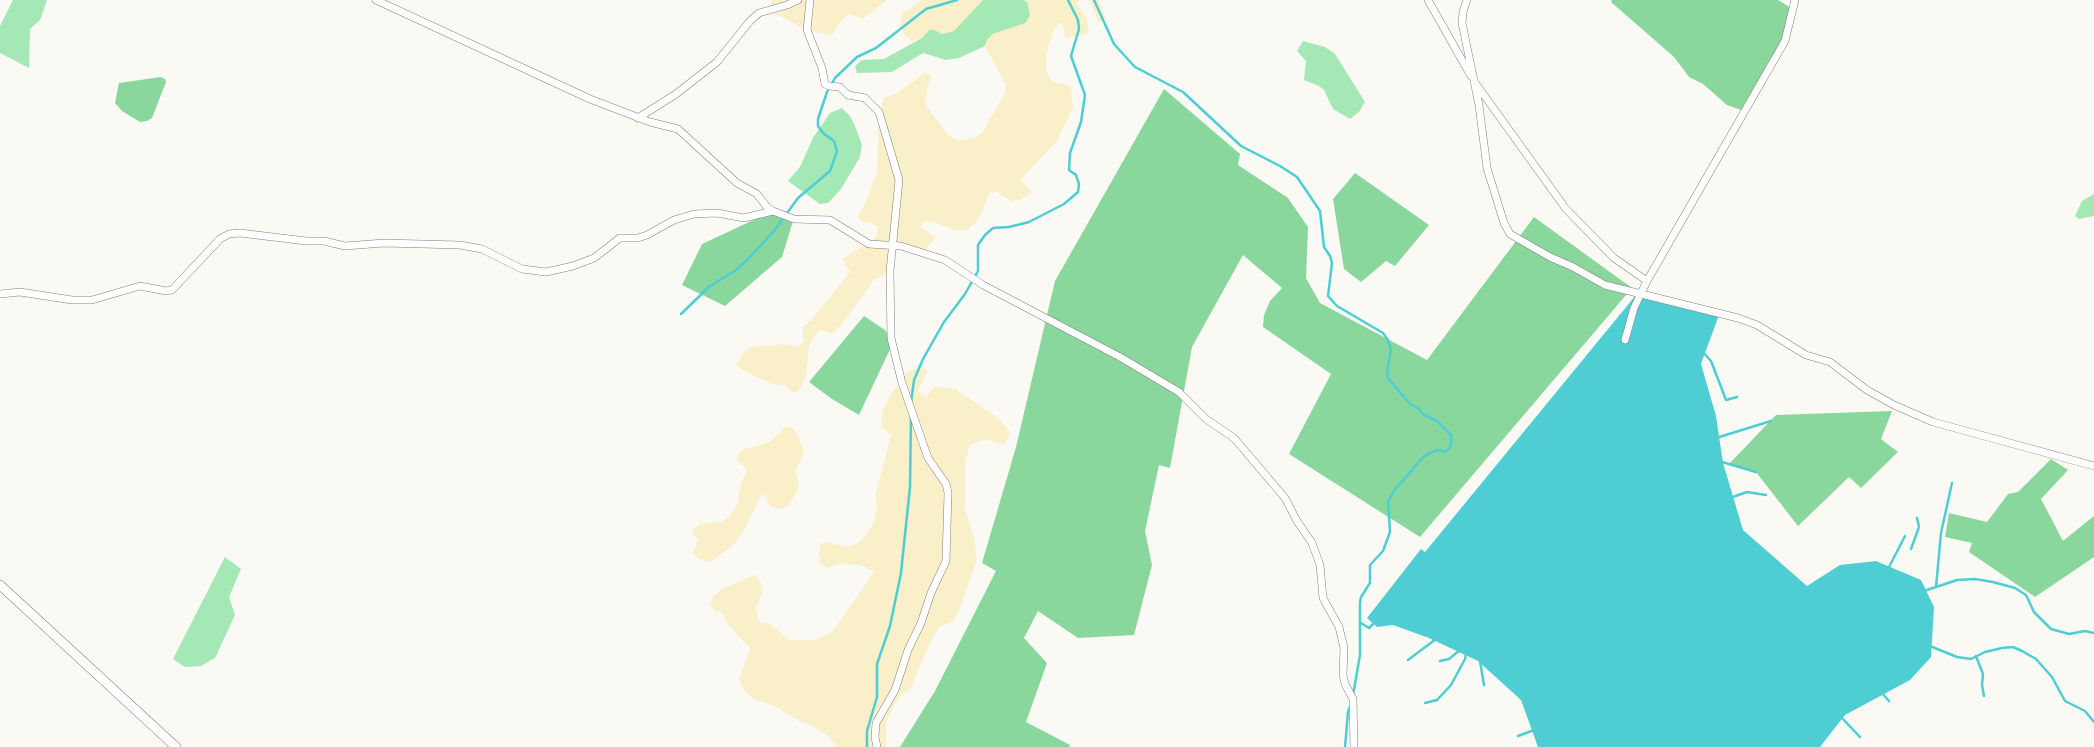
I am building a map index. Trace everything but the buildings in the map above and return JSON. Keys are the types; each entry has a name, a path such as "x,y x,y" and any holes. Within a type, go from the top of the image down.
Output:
{"street":[{"path":"376,0 590,99 638,118 678,129 737,183 757,194 767,207 773,211 794,219 830,220 869,244 892,246 923,252 945,260 983,284 1120,357 1179,392 1206,419 1234,438 1285,498 1297,522 1312,544 1320,565 1323,598 1339,627 1344,648 1344,684 1353,699 1354,747"},
{"path":"638,118 676,94 717,62 750,21 759,13 787,5 798,0"},
{"path":"810,0 807,30 822,68 825,84 840,87 848,95 865,98 879,112 899,180 890,271 891,338 902,383 928,458 946,484 948,493 946,561 931,593 921,623 908,650 895,690 876,723 875,737 877,747"},
{"path":"1428,0 1474,81 1566,209 1614,258 1647,281"},
{"path":"1467,0 1462,17 1474,81 1487,168 1507,230 1550,257 1573,267 1605,285 1757,324 1806,355 1830,362 1867,390 1894,405 1933,422 2094,466"},
{"path":"1625,340 1634,308 1647,281 1784,41 1795,0"},
{"path":"0,294 20,292 72,300 92,300 140,286 166,291 172,290 220,240 229,234 240,233 306,241 324,241 345,246 384,243 460,245 482,249 522,269 546,272 573,266 594,258 620,238 638,238 647,235 674,220 694,214 717,213 744,218 773,211"},
{"path":"0,585 176,747"}],"green space":[{"path":"13,0 47,0 40,20 30,29 29,68 0,53 0,26"},
{"path":"983,0 1024,0 1028,3 1030,16 1026,23 993,34 987,40 985,46 959,58 946,60 923,53 892,72 857,73 855,66 862,60 884,59 922,38 929,30 935,30 942,34"},
{"path":"1612,0 1778,0 1793,9 1785,41 1744,111 1727,105 1703,84 1689,77 1674,57 1611,2"},
{"path":"1303,41 1325,47 1335,54 1365,102 1359,112 1350,119 1333,109 1324,90 1319,86 1304,80 1306,61 1297,51"},
{"path":"161,77 165,79 166,82 152,118 147,121 140,122 122,111 115,103 119,83"},
{"path":"1164,89 1240,154 1238,165 1288,198 1308,227 1306,278 1320,303 1427,360 1534,217 1632,288 1420,537 1289,454 1331,374 1263,327 1264,315 1270,301 1282,288 1243,255 1192,347 1170,468 1159,465 1145,531 1152,565 1134,635 1078,638 1038,611 1024,638 1047,663 1026,722 1070,745 1069,747 900,747 935,691 996,571 982,563 1016,447 1055,281"},
{"path":"842,108 850,116 862,145 860,157 841,189 828,203 820,204 788,181 800,167 813,138 830,113"},
{"path":"1355,173 1429,225 1395,266 1386,261 1361,282 1344,269 1333,199"},
{"path":"2094,194 2094,216 2079,219 2075,216 2082,201"},
{"path":"773,211 793,221 782,257 725,306 682,285 702,244"},
{"path":"864,316 885,330 891,338 892,345 859,415 832,399 809,382"},
{"path":"1892,411 1881,439 1898,452 1861,488 1849,477 1798,526 1756,472 1729,464 1776,415"},
{"path":"2051,459 2068,470 2041,499 2063,541 2094,516 2094,557 2035,597 1969,552 1972,543 1945,537 1949,513 1987,522 2008,494 2018,492"},
{"path":"225,557 241,569 229,597 235,615 215,658 201,666 185,667 173,659"}],"sand":[{"path":"772,0 887,0 863,19 849,14 843,19 832,35 807,30 769,10"},
{"path":"922,0 983,0 954,31 942,34 935,30 929,30 922,38 912,41 905,36 900,25 903,13"},
{"path":"1024,0 1079,0 1077,4 1087,19 1088,30 1087,34 1065,38 1063,23 1059,24 1053,31 1046,55 1046,71 1051,80 1071,87 1073,108 1057,141 1020,180 1032,192 1020,200 1011,201 995,191 989,194 981,214 974,224 966,231 954,230 934,222 925,221 921,227 936,237 923,252 892,246 890,271 874,280 841,325 832,333 819,330 809,345 806,376 798,392 792,392 786,386 770,383 742,370 736,364 745,351 751,347 786,344 798,347 803,342 803,327 813,318 850,272 843,259 854,251 869,244 877,235 878,227 871,223 861,221 858,217 870,193 877,170 879,112 884,98 896,94 925,73 931,75 925,100 927,107 948,135 956,140 975,138 982,133 1004,95 1006,85 985,46 987,40 993,34 1026,23 1030,16 1028,3"},
{"path":"1087,0 1099,0 1105,17 1099,23 1091,4"},
{"path":"920,367 926,369 927,372 918,391 926,397 935,386 955,389 998,418 1010,432 1004,445 985,439 970,445 965,462 965,508 975,542 976,562 958,614 952,622 940,626 932,638 910,689 902,694 893,707 886,723 886,747 837,747 828,736 813,726 799,721 773,705 757,701 745,691 739,680 750,648 729,626 721,612 715,611 710,603 714,596 722,589 755,575 760,581 763,591 756,608 759,622 770,624 789,640 816,640 833,631 874,572 864,566 843,563 826,568 820,563 819,552 821,544 827,542 846,547 856,544 865,537 874,522 877,509 876,493 891,435 881,427 882,412 891,395 908,371"},
{"path":"791,427 795,430 804,451 796,470 799,487 789,505 783,509 770,506 766,496 762,494 742,534 732,546 710,562 699,559 693,553 698,539 693,534 693,530 702,523 721,522 730,516 738,503 740,486 746,473 746,468 737,458 739,454 742,450 770,442 785,428"}],"water":[{"path":"1636,295 1719,315 1701,364 1716,416 1723,463 1743,530 1807,586 1840,565 1876,561 1921,580 1934,607 1931,657 1910,680 1845,715 1820,747 1538,747 1521,700 1478,661 1429,638 1393,625 1377,627 1367,618 1421,549 1425,552"}],"waterway":[{"path":"681,314 710,286 736,270 746,261 774,231 798,198 830,171 837,151 834,141 823,133 818,126 818,119 827,92 835,78 857,57 876,48 926,9 957,0"},
{"path":"911,403 914,380 923,359 944,322 965,294 978,271 978,245 985,235 993,228 1009,227 1029,222 1064,204 1078,192 1079,184 1076,175 1069,170 1070,153 1081,122 1085,95 1071,56 1079,29 1078,20 1068,0"},
{"path":"1094,0 1114,44 1135,67 1183,92 1241,146 1280,166 1297,177 1320,211 1324,247 1330,256 1332,263 1328,296 1337,306 1383,333 1388,340 1391,350 1387,371 1388,378 1410,404 1418,408 1424,415 1437,421 1451,435 1451,446 1446,452 1437,450 1424,456 1393,492 1388,502 1390,532 1383,551 1370,565 1370,583 1361,597 1360,655 1353,695"},
{"path":"1702,351 1711,361 1726,400 1737,397"},
{"path":"867,747 867,731 877,697 877,664 890,626 901,573 910,487 911,416"},
{"path":"1716,438 1771,421"},
{"path":"1722,462 1756,472"},
{"path":"1936,587 1941,533 1952,483"},
{"path":"1730,498 1747,492 1766,495"},
{"path":"1911,549 1919,527 1917,518"},
{"path":"1888,569 1905,536"},
{"path":"1924,591 1957,580 1975,579 1993,582 2015,588 2026,595 2034,612 2051,629 2069,634 2085,631 2094,633"},
{"path":"1361,623 1369,628 1373,624"},
{"path":"1408,660 1436,639"},
{"path":"1930,646 1957,657 1971,659 1985,652 2002,648 2013,647 2022,651 2036,659 2052,677 2065,701 2085,711 2094,722"},
{"path":"1440,661 1449,659 1460,650"},
{"path":"1425,703 1437,700 1451,685 1465,659 1466,654"},
{"path":"1976,656 1983,674 1982,685 1984,696"},
{"path":"1480,661 1484,685"},
{"path":"1882,693 1889,701"},
{"path":"1345,747 1348,712 1351,704"},
{"path":"1840,716 1860,737"},
{"path":"1518,736 1534,730"}]}
